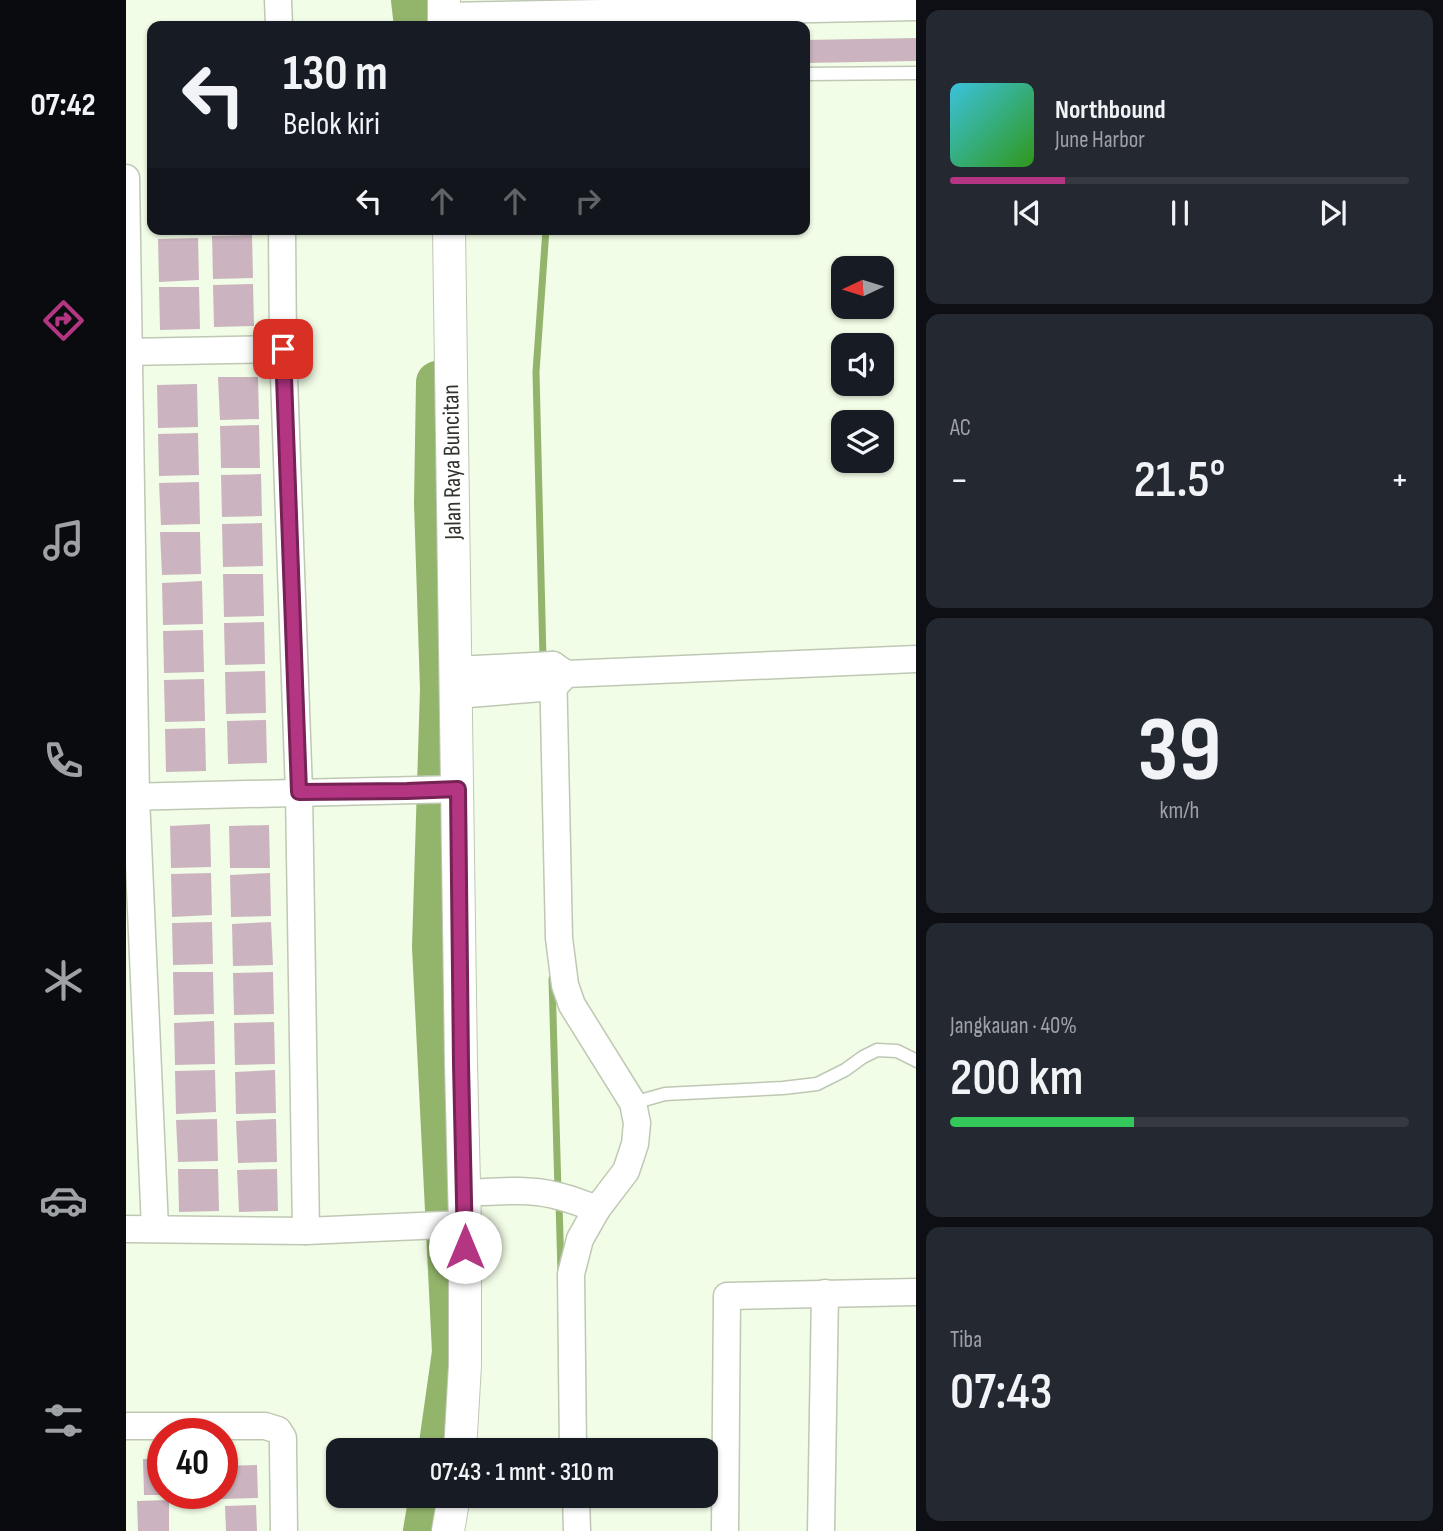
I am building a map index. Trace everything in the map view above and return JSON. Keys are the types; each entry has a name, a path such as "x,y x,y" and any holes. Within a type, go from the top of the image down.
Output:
{"street":[{"path":"278,0 279,21"},
{"path":"451,15 916,7"},
{"path":"126,178 131,797 155,1228"},
{"path":"282,235 283,349 299,792 306,1231"},
{"name":"Jalan Raya Buncitan","path":"449,235 456,683 448,789 461,1064 464,1365 461,1438"},
{"path":"127,352 283,349"},
{"path":"456,683 547,676 916,659"},
{"path":"547,676 559,938 565,985 572,1005 633,1103 637,1123 635,1144 626,1171 597,1209 580,1239 571,1274 573,1438"},
{"path":"131,797 448,789"},
{"path":"126,1229 306,1231 419,1226 461,1214 505,1191 548,1193 597,1209"},
{"path":"725,1531 727,1296 916,1292"},
{"path":"821,1531 825,1293"},
{"path":"126,1426 265,1426 278,1430 283,1448 284,1531"},
{"path":"448,1531 452,1508"},
{"path":"576,1508 577,1531"}],"lane":[{"path":"810,74 916,73"},
{"path":"633,1103 666,1094 817,1084 877,1050 897,1051 916,1061"}],"building":[{"path":"916,38 916,61 810,63 810,40"},
{"path":"252,235 253,278 213,279 212,236"},
{"path":"198,238 199,280 159,282 158,239"},
{"path":"253,284 254,326 214,327 213,285"},
{"path":"159,287 199,287 200,329 160,330"},
{"path":"218,377 258,377 259,419 220,420"},
{"path":"197,384 198,427 158,428 157,385"},
{"path":"259,425 260,468 221,468 220,426"},
{"path":"198,433 199,475 159,476 158,434"},
{"path":"261,474 262,516 222,517 221,475"},
{"path":"199,482 200,524 161,525 159,483"},
{"path":"262,523 263,566 223,567 222,524"},
{"path":"160,532 200,532 201,574 162,575"},
{"path":"223,574 263,574 264,616 224,617"},
{"path":"202,581 203,624 163,625 162,583"},
{"path":"264,622 265,664 225,665 224,623"},
{"path":"203,630 204,672 164,673 163,631"},
{"path":"265,671 266,713 226,714 225,672"},
{"path":"204,679 205,721 165,722 164,680"},
{"path":"266,720 267,763 228,764 227,721"},
{"path":"205,728 206,771 166,772 165,729"},
{"path":"210,824 211,867 171,868 170,826"},
{"path":"269,825 270,868 230,868 229,826"},
{"path":"211,873 212,915 172,917 171,874"},
{"path":"270,873 271,916 231,917 230,875"},
{"path":"212,922 213,964 173,965 172,923"},
{"path":"271,922 273,965 233,966 232,924"},
{"path":"173,972 213,972 214,1014 174,1015"},
{"path":"273,972 274,1014 234,1015 233,973"},
{"path":"214,1021 215,1064 175,1065 174,1023"},
{"path":"274,1022 275,1064 235,1065 234,1023"},
{"path":"215,1070 216,1112 176,1114 175,1071"},
{"path":"275,1070 276,1113 236,1114 235,1072"},
{"path":"217,1119 218,1161 178,1162 176,1120"},
{"path":"276,1119 277,1162 238,1163 236,1121"},
{"path":"178,1169 218,1169 219,1211 179,1212"},
{"path":"277,1169 278,1211 239,1212 237,1170"},
{"path":"143,1459 147,1459 147,1495 144,1495"},
{"path":"257,1465 258,1498 238,1499 238,1466"},
{"path":"137,1501 147,1501 147,1509 169,1509 169,1531 138,1531"},
{"path":"256,1505 257,1531 226,1531 225,1509 238,1509 238,1506"}],"waterway":[{"path":"412,0 414,21"},
{"path":"543,659 536,372 546,235"},
{"path":"437,382 435,503 441,689 433,947 453,1352 441,1438"},
{"path":"552,979 558,1191"},
{"path":"559,1203 561,1272"},
{"path":"424,1531 428,1508"}],"route":[{"path":"283,349 299,792 458,789 465,1247"}]}
